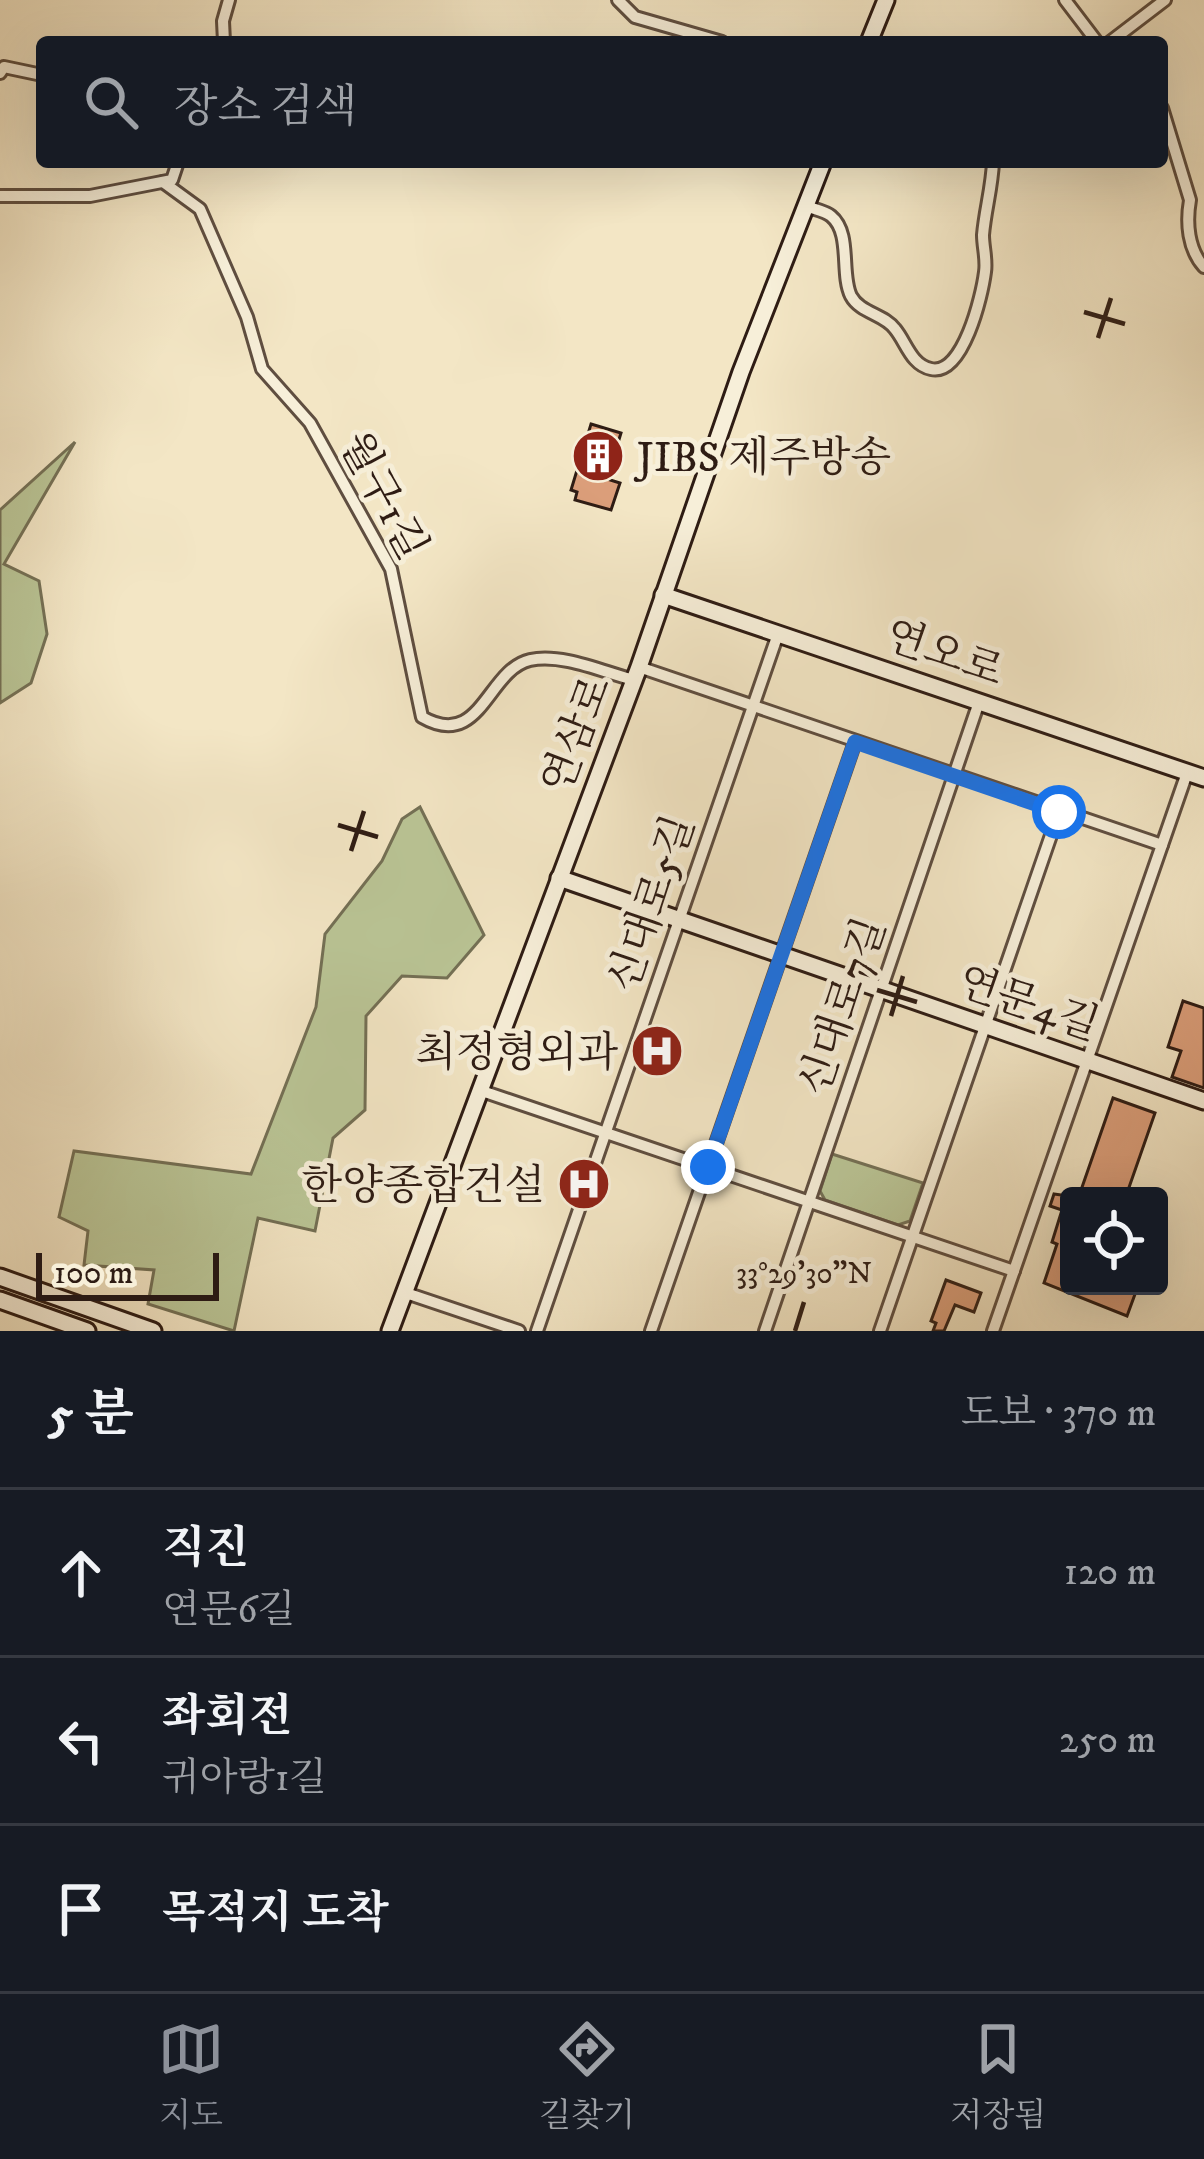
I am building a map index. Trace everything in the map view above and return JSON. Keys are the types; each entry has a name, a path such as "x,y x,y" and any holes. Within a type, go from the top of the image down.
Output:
{"street":[{"path":"618,0 635,16 702,36"},
{"path":"871,36 886,0"},
{"path":"1065,0 1092,36"},
{"path":"1118,36 1165,0"},
{"path":"223,2 224,36"},
{"path":"0,73 4,67 36,74"},
{"path":"1168,128 1190,200 1187,214 1193,255 1204,267"},
{"path":"0,196 90,196 172,180 176,168"},
{"name":"연삼로","path":"390,1331 636,674 741,372 821,168"},
{"path":"806,206 832,217 839,228 846,278 858,304 896,329 917,362 940,369 959,354 986,270 983,236 992,168"},
{"name":"월구1길","path":"163,182 200,209 248,317 262,369 310,423 391,569 422,717 444,725 466,721 517,666 528,661 636,674"},
{"name":"연오로","path":"663,595 1204,778"},
{"name":"신대로5길","path":"537,1331 778,634"},
{"path":"636,674 753,706 1162,845"},
{"name":"신대로7길","path":"765,1331 979,702"},
{"path":"651,1331 855,742"},
{"path":"993,1331 1187,773"},
{"path":"880,1331 1059,812"},
{"name":"연문4길","path":"559,878 1204,1101"},
{"path":"482,1091 1014,1270"},
{"path":"0,1277 153,1331"},
{"path":"406,1293 519,1331"},
{"path":"0,1300 87,1331"}],"green space":[{"path":"75,442 4,564 39,581 47,634 31,683 0,703 0,510"},
{"path":"420,807 484,935 447,978 402,976 366,1016 365,1110 333,1138 315,1231 258,1218 234,1331 148,1304 154,1270 84,1265 88,1231 59,1217 74,1151 251,1174 316,1007 325,934 382,861 402,819"},
{"path":"832,1154 923,1183 910,1221 898,1225 825,1200 820,1191"}],"building":[{"name":"JIBS 제주방송","path":"591,424 621,433 607,479 620,483 611,510 575,500 577,492 571,490"},
{"path":"1183,1001 1204,1008 1204,1088 1172,1077 1181,1051 1168,1047"},
{"path":"1113,1098 1155,1113 1129,1187 1082,1187"},
{"path":"1054,1194 1060,1195 1060,1209 1050,1206"},
{"path":"1060,1216 1060,1289 1044,1283 1057,1244 1052,1242"},
{"path":"946,1280 981,1293 974,1312 955,1305 944,1331 933,1331 936,1323 931,1321"},
{"path":"1074,1295 1135,1295 1127,1316"}],"place":[{"name":"JIBS 제주방송","path":"598,456"},
{"name":"최정형외과","path":"657,1051"},
{"name":"한양종합건설","path":"584,1184"}],"route":[{"path":"708,1167 855,742 1059,812"}]}
